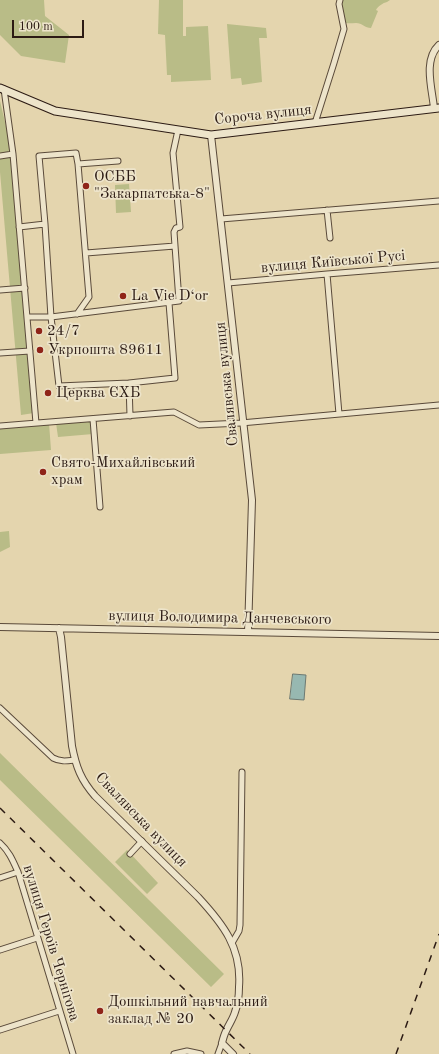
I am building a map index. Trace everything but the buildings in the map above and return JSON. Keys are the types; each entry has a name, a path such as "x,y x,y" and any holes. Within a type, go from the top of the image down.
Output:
{"main road":[{"name":"Сороча вулиця","path":"2,89 55,111 211,135 437,108"}],"street":[{"path":"315,122 344,29 339,4 340,0"},
{"path":"437,108 429,68 433,50 439,45"},
{"path":"2,89 13,154 36,423"},
{"path":"27,318 51,317 179,301 174,232 176,228 180,227 173,153 178,130"},
{"name":"Свалявська вулиця","path":"211,135 252,500 248,632"},
{"path":"77,314 89,297 76,153 39,156 51,317 59,386 129,383 175,378 168,303"},
{"path":"0,156 13,154"},
{"path":"78,164 118,161"},
{"path":"221,219 439,201"},
{"path":"327,210 330,238"},
{"path":"19,227 45,224"},
{"path":"86,253 175,246"},
{"name":"вулиця Київської Русі","path":"228,283 439,265"},
{"path":"327,274 339,414"},
{"path":"0,290 25,288"},
{"path":"0,353 30,350"},
{"path":"129,383 130,416"},
{"path":"0,426 174,412 199,425 244,423 439,405"},
{"path":"93,418 100,507"},
{"name":"вулиця Володимира Данчевського","path":"0,627 439,636"},
{"name":"Свалявська вулиця","path":"59,628 72,746 78,770 88,788 211,911 232,943 239,963 239,994 236,1011 226,1030 222,1043"},
{"path":"0,708 53,758 64,762 75,760"},
{"path":"232,943 239,932 240,925 242,772"},
{"path":"130,854 142,841"},
{"name":"вулиця Героїв Чернігова","path":"0,843 8,852 18,872 73,1054"},
{"path":"0,878 18,872"},
{"path":"0,950 37,938"},
{"path":"0,1030 59,1011"},
{"path":"218,1054 222,1043"},
{"path":"222,1043 225,1054"},
{"path":"222,1043 233,1054"},
{"path":"174,1054 187,1051 200,1054"}],"green space":[{"path":"0,0 44,0 45,16 69,35 65,63 21,56 0,35"},
{"path":"159,0 183,0 183,36 186,36 186,27 208,26 211,80 171,82 171,75 167,75 165,35 158,34"},
{"path":"343,0 390,0 376,10 378,11 371,28 358,23 343,22 340,6"},
{"path":"227,24 266,28 267,38 259,38 262,82 242,85 241,78 231,79"},
{"path":"0,101 12,159 34,413 21,415 0,172"},
{"path":"129,184 131,212 116,213 115,185"},
{"path":"92,420 93,434 58,437 56,423"},
{"path":"49,423 51,450 0,454 0,428"},
{"path":"9,531 10,547 0,552 0,532"},
{"path":"0,753 224,974 211,987 0,780"},
{"path":"127,850 158,883 147,894 115,862"}],"water":[{"path":"293,674 306,675 304,700 290,699"}],"railway":[{"path":"0,808 250,1054"},
{"path":"396,1054 439,934"}],"place":[{"name":"ОСББ \"Закарпатська-8\"","path":"86,186"},
{"name":"La Vie D‘or","path":"123,296"},
{"name":"24/7","path":"39,331"},
{"name":"Укрпошта 89611","path":"40,350"},
{"name":"Церква ЄХБ","path":"48,393"},
{"name":"Свято-Михайлівський храм","path":"43,472"},
{"name":"Дошкільний навчальний заклад № 20","path":"100,1011"}]}
